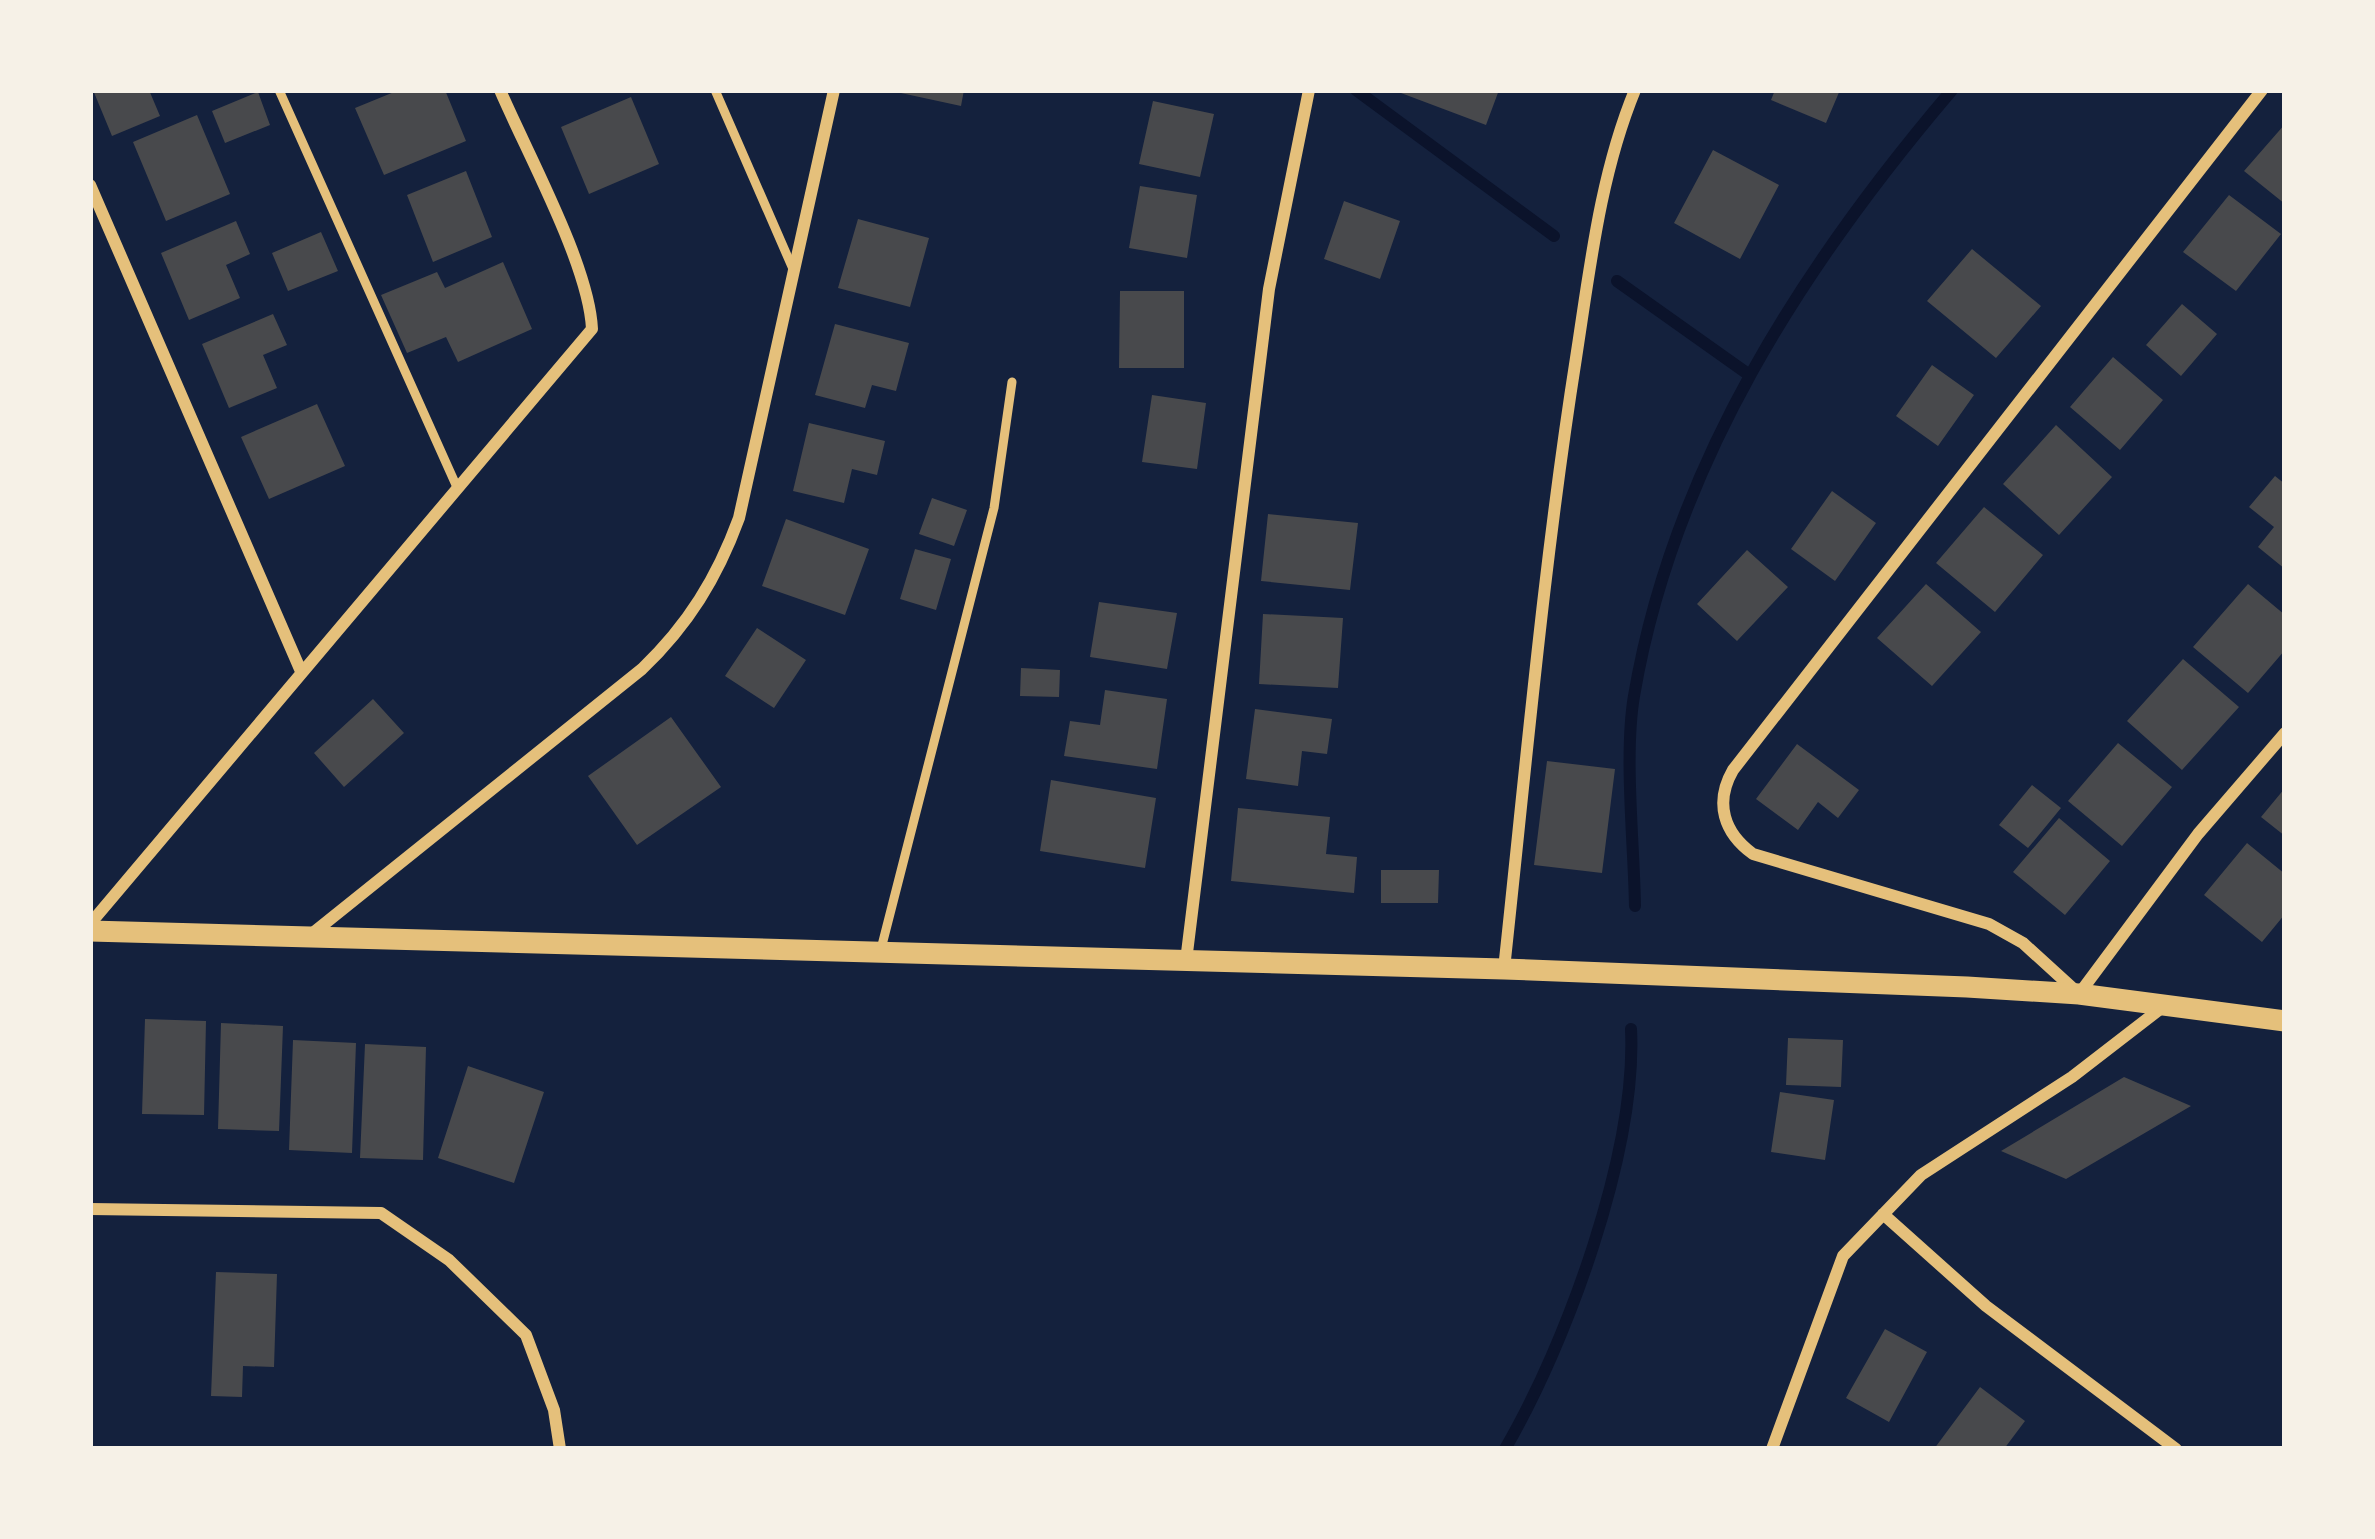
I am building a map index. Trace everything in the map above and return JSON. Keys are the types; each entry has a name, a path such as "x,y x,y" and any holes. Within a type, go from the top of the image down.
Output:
{"street":[{"path":"90,927 300,669 335,634 592,329 591,310 568,250 500,90"},
{"path":"307,937 673,639 713,583 739,518 834,90"},
{"path":"1186,963 1268,290 1309,90"},
{"path":"1504,969 1559,470 1598,230 1616,141 1635,90"},
{"path":"2079,994 2023,943 1989,924 1754,854 1727,827 1723,787 2262,90"},
{"path":"90,185 300,669"},
{"path":"2079,994 2198,834 2285,734"},
{"path":"90,927 1504,969 2079,994 2285,1021"},
{"path":"1772,1449 1843,1256 1921,1175 2072,1077 2165,1006"},
{"path":"90,1209 381,1213 449,1259 526,1336 554,1410 560,1449"},
{"path":"1883,1214 1987,1306 2176,1449"}],"lane":[{"path":"279,90 456,485"},
{"path":"715,90 793,269"},
{"path":"880,953 994,508 1012,382"}],"building":[{"path":"93,90 149,90 160,116 112,136"},
{"path":"399,90 445,90 466,141 384,175 355,108"},
{"path":"887,90 964,90 961,106"},
{"path":"1393,90 1499,90 1486,125"},
{"path":"1775,90 1840,90 1826,123 1771,100"},
{"path":"258,92 270,125 225,143 212,111"},
{"path":"631,97 659,164 589,194 561,127"},
{"path":"1153,101 1214,114 1200,177 1139,164"},
{"path":"197,115 230,194 166,221 133,142"},
{"path":"2285,124 2285,204 2244,171"},
{"path":"1713,150 1779,185 1740,259 1674,223"},
{"path":"466,171 492,237 433,262 407,195"},
{"path":"1140,186 1197,195 1187,258 1129,248"},
{"path":"2229,195 2281,234 2236,291 2183,252"},
{"path":"1344,201 1400,221 1380,279 1324,259"},
{"path":"858,219 929,238 910,307 838,288"},
{"path":"236,221 250,254 226,265 240,298 189,320 161,253"},
{"path":"321,232 338,271 288,291 272,253"},
{"path":"1972,249 2041,306 1996,358 1927,301"},
{"path":"503,262 532,329 458,362 446,337 407,353 381,295 437,272 445,288"},
{"path":"1120,291 1184,291 1184,368 1119,368"},
{"path":"2182,304 2217,334 2181,376 2146,345"},
{"path":"273,314 287,345 263,355 277,388 229,408 202,344"},
{"path":"835,324 909,343 896,391 872,385 865,408 815,395"},
{"path":"2113,357 2163,400 2120,450 2070,407"},
{"path":"1932,365 1974,395 1938,446 1896,416"},
{"path":"1152,395 1206,403 1197,469 1142,462"},
{"path":"317,404 345,466 269,499 241,437"},
{"path":"809,423 885,441 877,475 852,469 844,503 793,491"},
{"path":"2056,425 2112,477 2059,535 2003,484"},
{"path":"2275,476 2285,484 2285,569 2258,547 2274,527 2249,507"},
{"path":"1832,491 1876,523 1835,581 1791,549"},
{"path":"932,498 967,510 954,546 919,534"},
{"path":"1984,507 2043,555 1995,612 1936,563"},
{"path":"1268,514 1358,523 1350,590 1261,581"},
{"path":"786,519 869,549 845,615 762,586"},
{"path":"915,549 951,559 936,610 900,599"},
{"path":"1747,550 1788,587 1737,641 1697,604"},
{"path":"1926,584 1981,632 1932,686 1877,638"},
{"path":"2248,584 2285,615 2285,650 2248,693 2193,647"},
{"path":"1099,602 1177,613 1167,669 1090,657"},
{"path":"1263,614 1343,618 1338,688 1259,684"},
{"path":"757,628 806,660 774,708 725,676"},
{"path":"2183,659 2239,707 2182,770 2127,721"},
{"path":"1021,668 1060,670 1059,697 1020,696"},
{"path":"1105,690 1167,699 1157,769 1064,756 1070,721 1100,725"},
{"path":"373,699 404,733 344,787 314,753"},
{"path":"1255,709 1332,719 1327,754 1302,751 1298,786 1246,779"},
{"path":"671,717 721,787 637,845 588,776"},
{"path":"2118,743 2172,787 2122,846 2068,801"},
{"path":"1797,744 1859,790 1838,818 1818,802 1798,830 1756,799"},
{"path":"1547,761 1615,769 1602,873 1534,865"},
{"path":"1051,780 1156,798 1145,868 1040,851"},
{"path":"2032,785 2061,808 2028,848 1999,825"},
{"path":"2285,788 2285,836 2261,817"},
{"path":"1238,808 1330,817 1326,854 1357,857 1354,893 1231,881"},
{"path":"2059,818 2110,861 2065,915 2013,872"},
{"path":"2247,843 2285,874 2285,914 2262,942 2204,895"},
{"path":"1381,870 1439,870 1438,903 1381,903"},
{"path":"145,1019 206,1021 204,1115 142,1114"},
{"path":"221,1023 283,1026 279,1131 218,1129"},
{"path":"1788,1038 1843,1040 1841,1087 1786,1085"},
{"path":"293,1040 356,1043 352,1153 289,1150"},
{"path":"365,1044 426,1047 423,1160 360,1158"},
{"path":"468,1066 544,1092 514,1183 438,1158"},
{"path":"2124,1077 2191,1106 2066,1179 2001,1151"},
{"path":"1780,1092 1834,1100 1825,1160 1771,1152"},
{"path":"216,1272 277,1274 274,1367 243,1366 242,1397 211,1396"},
{"path":"1885,1329 1927,1352 1889,1422 1846,1398"},
{"path":"1980,1387 2025,1421 2004,1449 1934,1449"}],"waterway":[{"path":"1356,90 1554,236"},
{"path":"1635,906 1631,719 1653,611 1679,529 1712,449 1796,298 1845,226 1952,90"},
{"path":"1617,281 1748,374"},
{"path":"1505,1449 1552,1356 1594,1245 1623,1131 1631,1029"}]}
